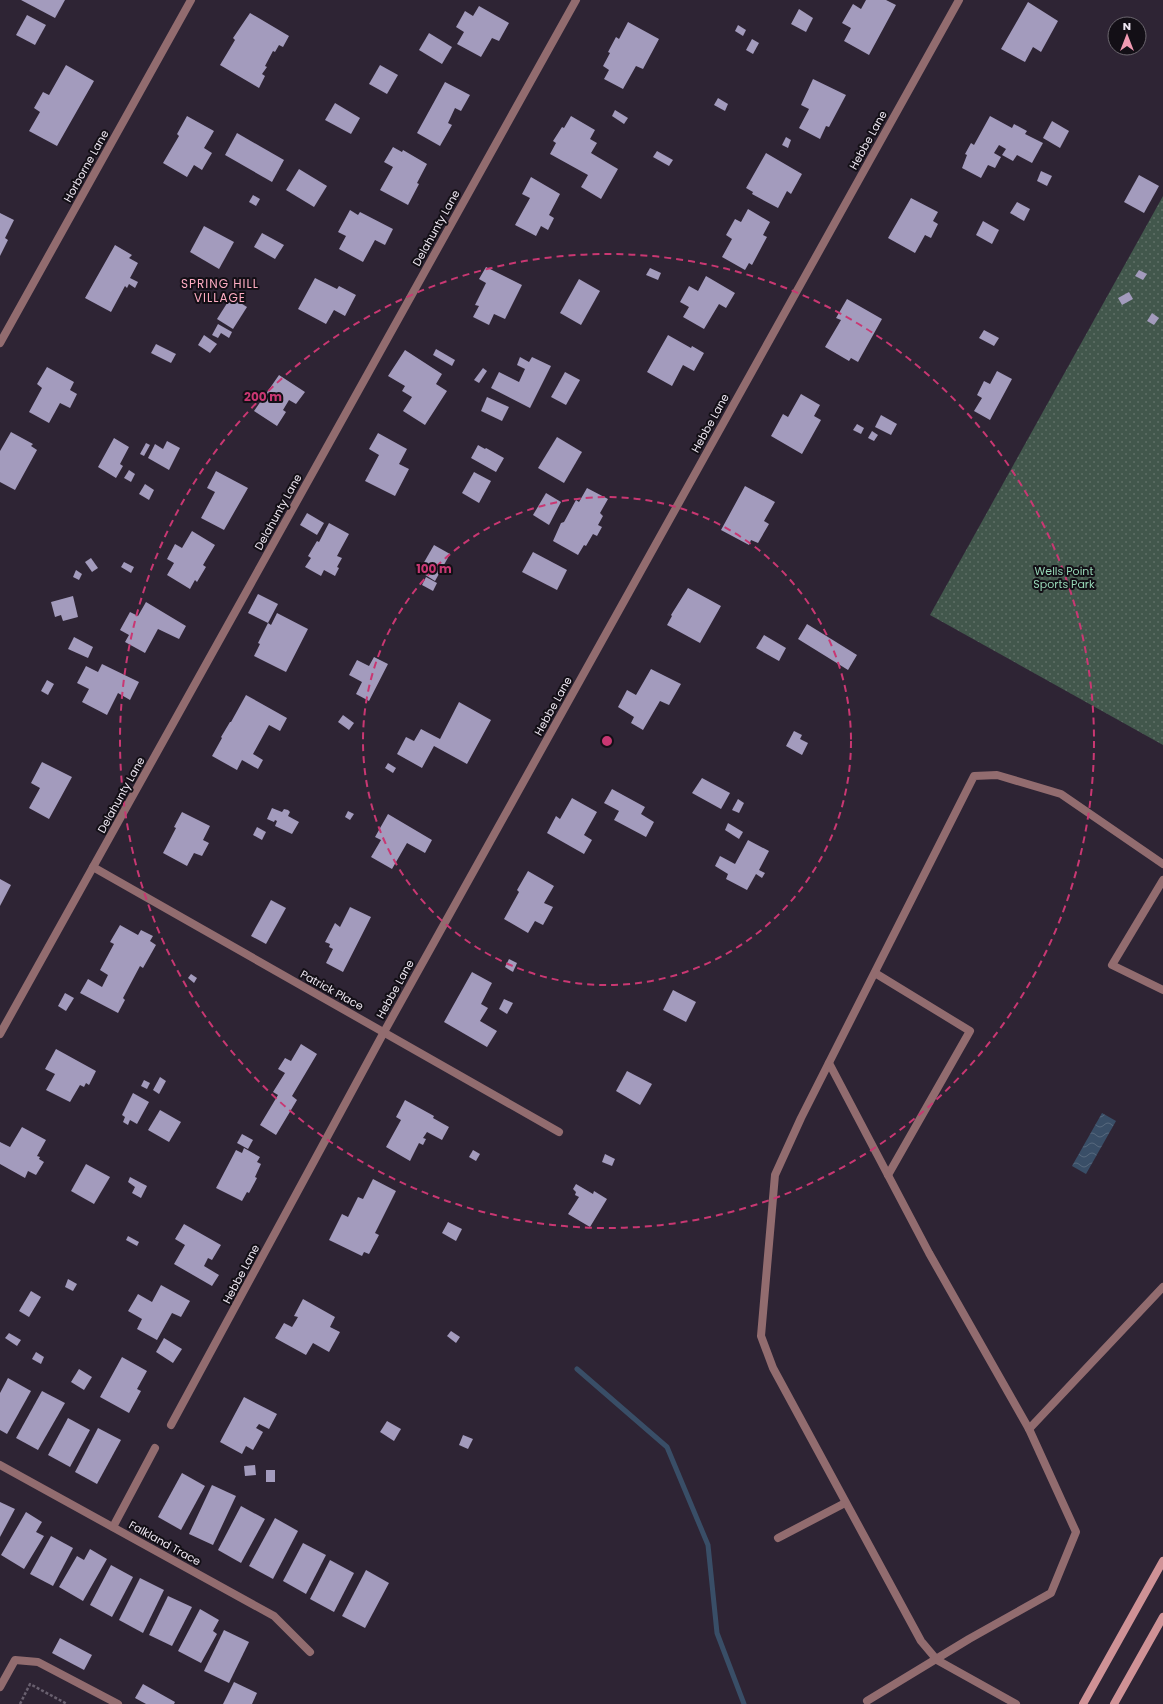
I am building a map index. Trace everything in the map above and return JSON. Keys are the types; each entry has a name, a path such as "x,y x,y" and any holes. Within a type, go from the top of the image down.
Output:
{"main road":[{"path":"1083,1704 1163,1562"},
{"path":"1114,1704 1163,1617"}],"street":[{"name":"Horborne Lane","path":"0,343 191,0"},
{"name":"Delahunty Lane","path":"0,1034 576,0"},
{"name":"Hebbe Lane","path":"171,1425 384,1032 959,0"},
{"path":"1016,1704 937,1660 920,1641 773,1368 762,1336 775,1175 829,1063 974,776 998,774 1061,794 1163,864"},
{"name":"Patrick Place","path":"93,867 559,1132"},
{"path":"1163,880 1112,965 1163,990"},
{"path":"875,973 970,1031 888,1175"},
{"path":"829,1063 929,1253 1029,1430 1076,1532 1051,1593 867,1700"},
{"path":"1029,1430 1163,1287"},
{"path":"114,1527 155,1448"},
{"name":"Falkland Trace","path":"0,1465 274,1616 310,1652"},
{"path":"778,1538 845,1504"},
{"path":"0,1687 14,1660 38,1662 118,1704"}],"path":[{"path":"20,1704 30,1684 67,1704"}],"green space":[{"name":"Wells Point Sports Park","path":"1163,196 1163,745 930,615"}],"water":[{"path":"1102,1113 1116,1121 1086,1174 1072,1166"}],"building":[{"path":"21,0 65,0 55,18"},
{"path":"866,0 886,0 896,5 869,55 844,41 851,28 842,23 853,4 861,9"},
{"path":"1028,2 1058,21 1041,52 1033,47 1025,62 1001,49"},
{"path":"479,6 509,23 499,41 492,38 481,57 457,44 464,32 456,27 465,11 473,16"},
{"path":"799,9 813,18 806,32 791,24"},
{"path":"250,13 289,36 283,47 279,45 275,52 273,51 265,66 267,67 262,74 265,76 259,88 220,65 235,40 233,38"},
{"path":"27,15 46,25 35,45 16,35"},
{"path":"628,22 659,39 643,69 636,66 623,89 604,79 609,70 603,66 616,37 619,39"},
{"path":"738,25 746,30 743,36 735,31"},
{"path":"429,33 452,47 442,64 419,50"},
{"path":"752,39 759,43 753,54 746,50"},
{"path":"66,65 94,81 57,146 29,131 40,112 34,108 43,92 49,95"},
{"path":"380,65 398,75 387,94 369,84"},
{"path":"813,79 846,95 829,127 826,126 820,139 799,128 809,109 801,105"},
{"path":"445,82 470,95 461,111 455,108 448,123 452,125 440,146 417,133"},
{"path":"718,98 728,104 725,111 714,105"},
{"path":"335,103 360,118 351,134 325,120"},
{"path":"615,110 628,118 624,124 612,116"},
{"path":"187,116 214,131 204,148 212,153 202,170 194,165 187,177 163,163 179,136 177,134"},
{"path":"571,116 595,130 590,139 597,143 591,153 618,169 601,199 581,187 588,175 550,154 556,143 553,141 562,127 564,128"},
{"path":"990,116 1012,128 1014,124 1027,131 1025,134 1043,143 1032,163 1017,155 1013,161 1002,155 1006,149 999,145 994,153 1001,157 995,168 988,165 981,178 962,168 967,155 965,154 971,143 974,145"},
{"path":"1052,121 1069,131 1060,148 1043,138"},
{"path":"237,133 284,160 272,182 225,155"},
{"path":"786,137 791,140 788,148 782,145"},
{"path":"393,147 402,152 403,150 427,164 408,205 380,190 393,167 384,162"},
{"path":"657,151 673,160 669,166 653,157"},
{"path":"766,153 802,174 791,194 787,191 778,208 752,194 753,192 746,188"},
{"path":"299,169 327,186 314,207 286,190"},
{"path":"1041,171 1052,176 1047,186 1037,181"},
{"path":"1139,175 1159,186 1144,213 1124,202"},
{"path":"531,177 560,194 549,215 554,218 548,230 541,226 536,236 515,225 530,198 522,194"},
{"path":"253,195 260,199 256,206 249,202"},
{"path":"911,198 938,212 933,221 938,224 931,238 925,235 915,253 888,238"},
{"path":"1017,202 1030,209 1024,221 1010,213"},
{"path":"748,209 770,222 763,235 767,237 752,265 749,263 745,270 722,257 732,239 726,235 735,219 741,222"},
{"path":"350,210 358,215 360,212 393,229 385,245 375,240 363,262 339,249 346,236 338,232"},
{"path":"0,213 14,220 5,238 8,240 0,256"},
{"path":"983,221 999,230 992,244 976,235"},
{"path":"204,226 234,242 219,269 190,252"},
{"path":"262,233 284,245 275,259 254,247"},
{"path":"115,245 132,255 129,258 138,263 130,278 138,282 135,288 129,284 127,288 125,286 111,312 85,298"},
{"path":"486,267 522,285 505,319 494,314 489,325 473,317 479,306 475,305 486,283 479,279"},
{"path":"650,268 661,273 658,280 646,275"},
{"path":"1139,270 1147,274 1143,280 1135,276"},
{"path":"706,276 735,293 726,308 719,304 704,329 683,317 689,307 680,302 689,286 698,291"},
{"path":"315,278 337,289 339,286 356,295 345,316 334,310 326,324 298,309"},
{"path":"579,279 600,291 581,325 560,313"},
{"path":"1129,292 1133,299 1122,305 1118,298"},
{"path":"231,297 247,307 233,329 217,319"},
{"path":"847,299 882,319 858,362 851,358 849,361 825,347 841,320 836,318"},
{"path":"1152,313 1159,318 1154,325 1147,321"},
{"path":"218,324 232,332 229,338 221,333 218,338 212,335"},
{"path":"984,330 999,338 994,346 979,338"},
{"path":"204,335 217,344 210,353 198,345"},
{"path":"668,335 691,348 692,346 704,353 694,371 683,365 672,386 647,372"},
{"path":"156,344 176,354 171,363 151,353"},
{"path":"436,349 455,360 452,366 433,355"},
{"path":"405,350 442,374 436,384 447,391 425,425 403,411 412,397 402,391 405,386 388,376"},
{"path":"520,357 529,362 532,357 551,366 530,408 491,388 499,372 519,382 525,369 517,365"},
{"path":"47,367 74,382 70,390 77,394 70,408 60,403 49,423 29,412 42,388 37,384"},
{"path":"483,368 487,371 479,383 474,380"},
{"path":"997,371 1012,379 990,420 974,411 982,398 977,395 984,381 990,384"},
{"path":"565,372 580,380 566,405 551,397"},
{"path":"279,375 305,392 296,404 289,400 283,410 286,412 277,426 254,411"},
{"path":"801,394 820,405 814,416 821,420 802,454 771,436 783,414 788,417"},
{"path":"487,397 509,407 502,421 481,411"},
{"path":"881,415 897,424 891,435 875,427"},
{"path":"857,424 864,428 861,434 853,430"},
{"path":"872,431 878,435 874,441 868,438"},
{"path":"11,432 33,444 31,446 37,450 15,490 0,482 0,451"},
{"path":"378,433 407,449 399,464 409,469 395,496 365,481 379,455 369,449"},
{"path":"557,437 582,452 564,483 538,468"},
{"path":"114,438 129,447 120,464 123,466 116,478 98,467"},
{"path":"167,441 180,448 169,470 148,458 155,444 163,449"},
{"path":"146,443 150,445 144,456 140,454"},
{"path":"478,445 504,458 496,472 471,458"},
{"path":"129,470 135,474 131,482 124,478"},
{"path":"216,471 248,488 224,530 201,518 215,492 207,488"},
{"path":"474,472 491,481 479,503 462,493"},
{"path":"145,484 154,490 149,500 139,494"},
{"path":"745,486 775,502 764,521 769,524 758,543 751,540 749,545 721,530"},
{"path":"587,488 608,499 600,513 603,516 598,525 602,527 597,536 593,534 586,546 584,545 578,555 553,541 561,523 564,522 576,500 579,502"},
{"path":"546,493 561,502 549,525 533,515"},
{"path":"307,513 324,523 317,535 300,525"},
{"path":"329,523 349,534 337,556 342,558 337,567 339,568 335,576 324,570 321,576 305,567 311,558 308,556 317,541 319,542"},
{"path":"192,531 215,545 203,565 206,567 197,582 195,580 190,589 167,575 174,563 167,559 175,544 182,548"},
{"path":"434,545 450,554 435,581 419,571"},
{"path":"533,552 567,570 557,590 522,572"},
{"path":"91,558 98,568 92,572 85,562"},
{"path":"124,562 134,567 131,573 121,567"},
{"path":"76,570 82,574 79,580 73,577"},
{"path":"426,577 437,583 433,591 422,585"},
{"path":"688,588 721,606 700,643 667,625 672,616 671,615"},
{"path":"258,594 278,604 268,623 248,613"},
{"path":"73,596 78,617 63,621 61,615 55,617 51,602"},
{"path":"146,602 186,626 179,639 158,629 145,653 125,642 129,635 120,630 130,612 138,616"},
{"path":"277,613 308,629 286,672 254,656 260,644 258,643 268,623 271,625"},
{"path":"807,624 857,655 848,670 798,639"},
{"path":"764,635 786,648 779,661 756,648"},
{"path":"74,637 93,647 88,658 68,649"},
{"path":"374,657 388,664 369,701 356,694 362,682 349,675 357,660 369,666"},
{"path":"102,664 139,682 130,700 118,693 107,715 82,702 89,689 77,683 86,666 98,672"},
{"path":"651,669 681,684 669,705 660,701 643,730 631,723 634,717 618,707 627,690 636,695"},
{"path":"47,680 54,684 48,695 41,691"},
{"path":"246,695 287,718 280,731 269,725 253,754 263,760 258,769 242,760 237,770 212,756 222,738 221,737"},
{"path":"459,702 491,720 467,764 434,746 422,768 397,754 406,737 414,741 421,729 440,739"},
{"path":"343,715 354,723 349,730 338,722"},
{"path":"794,731 802,735 800,739 808,743 802,755 786,746"},
{"path":"42,762 72,777 49,819 29,808 40,788 31,783"},
{"path":"388,763 396,768 393,773 385,768"},
{"path":"702,778 730,793 721,809 692,793"},
{"path":"612,789 645,807 641,814 654,822 646,837 614,820 619,811 604,803"},
{"path":"572,798 597,812 584,835 592,840 584,854 547,833 556,816 560,819"},
{"path":"738,799 744,803 739,813 732,810"},
{"path":"272,808 282,812 284,809 288,810 290,812 288,816 299,822 292,834 275,826 277,821 275,820 274,822 267,819"},
{"path":"348,811 354,814 350,820 345,817"},
{"path":"182,812 210,826 203,840 209,843 202,856 194,853 187,866 163,853 176,828 174,827"},
{"path":"388,814 432,840 425,853 407,843 392,869 371,857 381,840 375,837"},
{"path":"728,823 743,832 739,839 725,830"},
{"path":"257,827 266,832 262,840 253,835"},
{"path":"748,840 769,851 759,870 765,873 762,878 756,874 747,890 726,879 728,874 715,866 720,856 735,864"},
{"path":"528,871 554,886 544,903 553,907 543,925 535,921 528,933 504,919 519,892 517,890"},
{"path":"0,879 11,885 0,906"},
{"path":"271,900 286,908 266,944 251,936"},
{"path":"350,907 371,917 343,972 326,963 333,949 329,947 330,944 325,942 335,923 340,927"},
{"path":"120,925 138,935 141,930 153,936 150,941 156,945 143,968 140,966 123,998 125,1000 118,1013 80,993 88,979 102,987 108,975 100,970 114,944 110,942"},
{"path":"509,959 517,963 513,972 505,967"},
{"path":"472,972 492,983 481,1004 488,1008 480,1021 497,1031 487,1047 444,1022"},
{"path":"191,974 197,978 194,983 188,978"},
{"path":"673,990 696,1002 686,1022 663,1010"},
{"path":"65,993 74,998 66,1011 58,1006"},
{"path":"504,999 513,1003 507,1014 499,1009"},
{"path":"301,1044 317,1054 292,1096 297,1100 276,1135 260,1125 278,1095 273,1092 285,1073 278,1069 285,1058 291,1061"},
{"path":"56,1049 96,1071 89,1085 86,1083 84,1087 80,1085 70,1102 46,1090 55,1074 45,1069"},
{"path":"627,1071 652,1084 640,1105 616,1091"},
{"path":"160,1077 166,1081 159,1094 153,1090"},
{"path":"144,1080 150,1083 147,1089 141,1086"},
{"path":"133,1093 149,1102 137,1124 130,1120 128,1125 123,1122 125,1117 122,1115"},
{"path":"405,1100 434,1116 433,1118 449,1127 442,1140 427,1132 423,1138 426,1139 423,1145 419,1143 410,1161 386,1147 401,1120 396,1117"},
{"path":"160,1110 181,1122 169,1142 148,1130"},
{"path":"22,1127 46,1140 37,1156 44,1162 36,1175 28,1171 25,1178 0,1164 0,1142 10,1147"},
{"path":"242,1134 253,1140 248,1149 237,1143"},
{"path":"244,1148 260,1157 257,1162 261,1164 255,1177 257,1178 249,1193 247,1192 242,1201 216,1188 236,1150 242,1153"},
{"path":"473,1150 480,1154 476,1161 469,1157"},
{"path":"605,1154 615,1159 612,1166 602,1162"},
{"path":"86,1164 110,1177 94,1204 71,1191"},
{"path":"130,1177 147,1186 141,1198 132,1193 135,1187 128,1182"},
{"path":"373,1179 396,1191 375,1233 379,1235 369,1254 364,1252 362,1256 329,1240 342,1214 348,1217 358,1197 363,1199"},
{"path":"576,1184 593,1194 594,1191 607,1199 590,1227 568,1214 579,1197 575,1195 576,1192 573,1189"},
{"path":"448,1222 462,1229 456,1241 442,1233"},
{"path":"184,1224 221,1245 212,1260 208,1258 204,1266 219,1275 212,1286 174,1264 185,1245 175,1239"},
{"path":"128,1236 139,1242 137,1246 126,1240"},
{"path":"68,1279 77,1284 73,1291 65,1287"},
{"path":"161,1285 190,1301 181,1317 172,1313 157,1340 137,1329 142,1319 128,1311 138,1294 152,1302"},
{"path":"31,1291 41,1297 29,1317 19,1311"},
{"path":"303,1299 335,1317 330,1327 340,1332 329,1352 313,1343 306,1355 275,1338 284,1323 292,1327 298,1317 294,1316"},
{"path":"451,1331 460,1337 456,1343 447,1336"},
{"path":"9,1333 21,1340 17,1346 5,1338"},
{"path":"164,1338 182,1349 173,1363 156,1352"},
{"path":"36,1352 44,1357 41,1364 32,1359"},
{"path":"122,1357 147,1371 137,1389 141,1391 129,1413 100,1397"},
{"path":"79,1369 92,1377 84,1390 71,1382"},
{"path":"8,1378 31,1391 7,1434 0,1430 0,1393"},
{"path":"42,1391 65,1403 38,1450 16,1438"},
{"path":"244,1397 277,1414 269,1429 259,1424 256,1428 263,1432 253,1450 246,1446 242,1454 220,1442"},
{"path":"68,1418 90,1430 70,1467 48,1455"},
{"path":"387,1421 401,1429 394,1441 380,1432"},
{"path":"98,1428 121,1440 97,1484 75,1472"},
{"path":"463,1435 473,1439 468,1449 459,1445"},
{"path":"255,1465 256,1475 245,1476 244,1466"},
{"path":"266,1470 275,1470 275,1482 266,1482"},
{"path":"182,1473 205,1486 181,1530 158,1517"},
{"path":"212,1485 236,1496 213,1545 189,1534"},
{"path":"0,1502 15,1509 0,1537"},
{"path":"241,1506 265,1519 241,1563 218,1550"},
{"path":"26,1512 42,1522 36,1532 44,1536 24,1569 1,1555"},
{"path":"275,1518 298,1531 273,1579 249,1566"},
{"path":"51,1536 73,1548 53,1586 30,1574"},
{"path":"303,1543 326,1555 306,1594 283,1581"},
{"path":"90,1549 107,1559 83,1601 59,1587 77,1556 84,1560"},
{"path":"330,1560 354,1573 334,1612 310,1599"},
{"path":"111,1565 133,1577 112,1617 90,1605"},
{"path":"366,1570 389,1583 365,1628 342,1616"},
{"path":"140,1578 164,1590 143,1633 119,1620"},
{"path":"168,1596 192,1607 172,1646 149,1635"},
{"path":"200,1609 219,1620 213,1631 217,1634 201,1663 178,1651"},
{"path":"224,1630 249,1642 229,1683 204,1671"},
{"path":"60,1638 92,1655 84,1670 52,1653"},
{"path":"234,1682 257,1693 252,1704 223,1704"},
{"path":"143,1684 175,1702 174,1704 146,1704 135,1698"}],"waterway":[{"path":"577,1369 667,1447 708,1545 717,1633 744,1704"}],"district":[{"name":"SPRING HILL VILLAGE","path":"220,290"}]}
